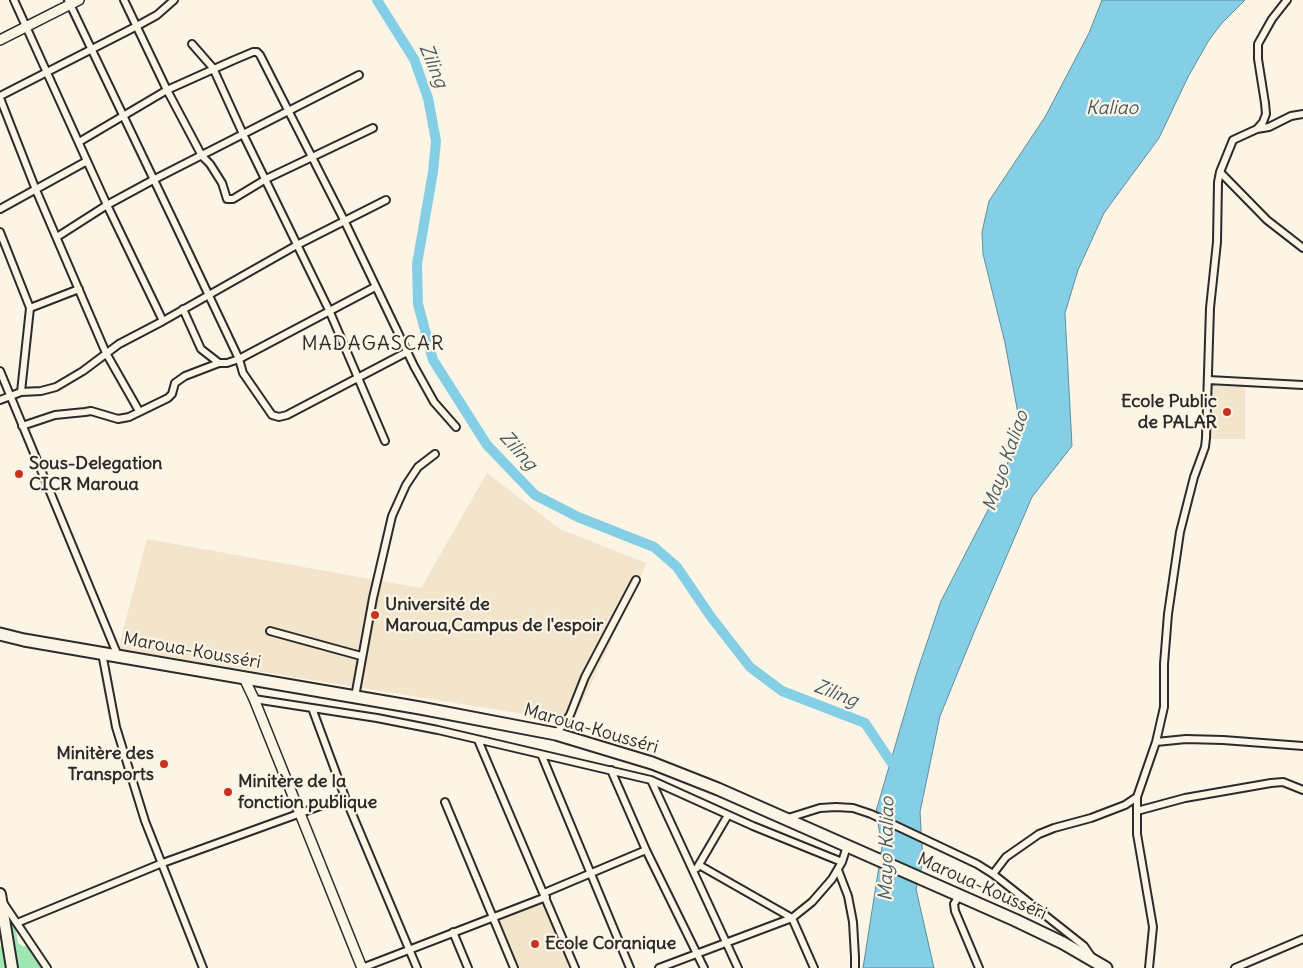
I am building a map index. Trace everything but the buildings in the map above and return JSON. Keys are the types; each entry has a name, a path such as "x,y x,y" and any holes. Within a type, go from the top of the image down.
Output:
{"highway":[{"name":"Maroua-Kousséri","path":"0,634 24,640 556,734 652,763 718,789 1063,943 1106,968"}],"main road":[{"path":"1,898 12,968"}],"street":[{"path":"14,0 107,205 163,321"},
{"path":"0,40 26,28 69,2 79,0"},
{"path":"124,0 167,90 202,156 210,164 222,183 227,199 233,199 266,179 373,128"},
{"path":"139,411 106,353 36,190 0,97 157,15 174,0"},
{"path":"1257,129 1266,114 1258,58 1258,44 1272,19 1287,0"},
{"path":"69,2 239,359 243,373 267,410 272,415 279,417 287,415 406,352"},
{"path":"192,44 213,68 329,310 385,441"},
{"path":"79,142 167,90 213,68 257,52 344,220 406,352 434,402 456,427"},
{"path":"57,238 107,205 153,180 358,75"},
{"path":"1149,968 1153,927 1138,834 1136,797 1156,742 1164,707 1164,664 1168,614 1179,540 1194,477 1205,447 1210,308 1216,242 1218,182 1233,140 1257,129 1269,127 1290,116 1303,114"},
{"path":"0,209 87,161"},
{"path":"1220,172 1267,220 1303,248"},
{"path":"0,400 21,392 40,391 56,387 83,371 119,344 209,296 297,245 386,200"},
{"path":"0,232 30,308 21,392"},
{"path":"22,426 55,415 91,412 123,419 168,398 172,394 175,383 184,376 219,363 227,363 239,359 375,287"},
{"path":"30,308 79,289"},
{"path":"183,309 201,349 219,363"},
{"path":"0,371 118,656"},
{"path":"1208,380 1303,385"},
{"path":"355,697 361,656 392,516 406,485 418,467 435,454"},
{"path":"556,734 570,715 585,678 636,580"},
{"path":"270,631 361,656"},
{"path":"102,653 116,727 144,821 203,968"},
{"path":"244,678 362,968 409,948 493,917 646,850"},
{"path":"254,699 377,718 438,730 542,756 651,780 728,815 842,862"},
{"path":"312,708 345,797 418,968"},
{"path":"1156,742 1186,739 1223,740 1303,746"},
{"path":"478,740 575,968"},
{"path":"542,756 630,968"},
{"path":"611,770 646,850 704,968"},
{"path":"651,780 738,968"},
{"path":"1137,811 1185,798 1271,783 1283,782 1303,790"},
{"path":"17,923 160,864 345,797"},
{"path":"993,874 1006,857 1039,834 1091,818 1125,805 1136,797"},
{"path":"445,802 514,968"},
{"path":"784,819 820,808 836,807 853,808 871,814 977,864 993,874 1084,946 1092,955 1094,961"},
{"path":"695,872 728,815"},
{"path":"659,968 792,918 812,902 832,879 842,862 847,846"},
{"path":"699,864 792,918 814,968"},
{"path":"838,870 848,896 853,922 855,968"},
{"path":"959,896 954,904 955,911 980,968"},
{"path":"1,898 47,968"},
{"path":"453,932 468,968"},
{"path":"1235,968 1303,939"}],"shaded area":[{"name":"Ecole Public de PALAR","path":"1208,386 1245,386 1245,439 1208,439"},
{"name":"Université de Maroua,Campus de l'espoir","path":"487,473 560,529 646,563 639,582 573,722 120,649 120,642 147,539 421,588"},
{"name":"Ecole Coranique","path":"544,900 573,968 517,968 497,920"}],"green space":[{"path":"5,900 15,913 18,943 24,947 31,940 41,951 43,968 0,968 0,904"}],"water":[{"name":"Kaliao","path":"1102,0 1245,0 1222,23 1209,40 1188,77 1159,138 1104,213 1078,270 1065,313 1072,446 1032,497 975,630 940,716 920,812 923,862 916,889 934,968 863,968 882,847 876,811 916,675 941,601 990,506 1021,430 1005,343 983,254 982,232 989,201 1045,117 1089,33"}],"waterway":[{"name":"Ziling","path":"377,0 414,59 428,98 436,141 433,172 417,264 418,304 433,360 487,445 535,495 578,517 654,547 677,567 711,617 750,667 782,691 865,723 891,762"}],"place":[{"name":"Ecole Public de PALAR","path":"1227,412"},
{"name":"Sous-Delegation CICR Maroua","path":"19,474"},
{"name":"Université de Maroua,Campus de l'espoir","path":"375,615"},
{"name":"Minitère des Transports","path":"164,764"},
{"name":"Minitère de la fonction publique","path":"228,792"},
{"name":"Ecole Coranique","path":"535,944"}],"district":[{"name":"MADAGASCAR","path":"373,344"}],"water label":[{"name":"Mayo Kaliao","path":"1006,461"},
{"name":"Mayo Kaliao","path":"887,849"}]}
